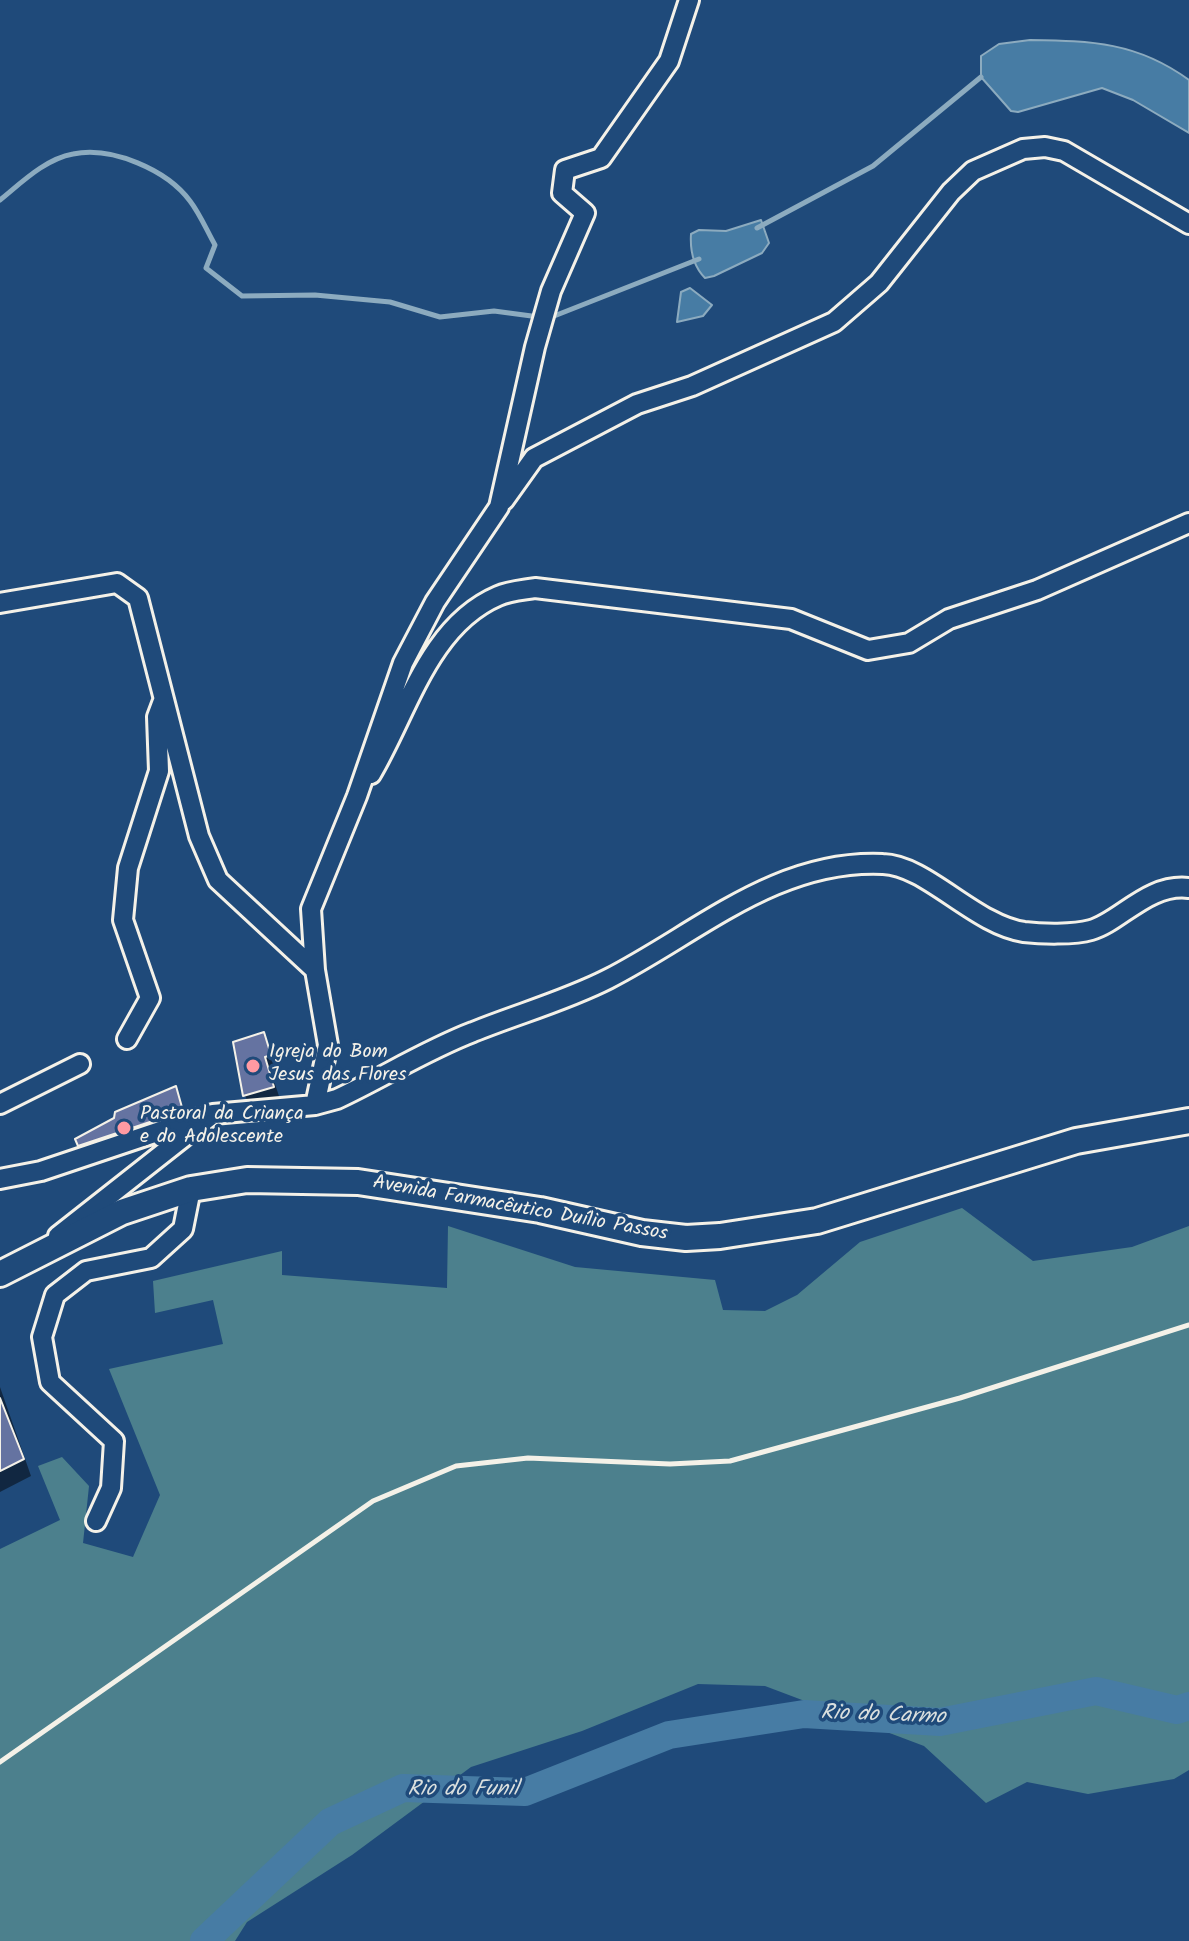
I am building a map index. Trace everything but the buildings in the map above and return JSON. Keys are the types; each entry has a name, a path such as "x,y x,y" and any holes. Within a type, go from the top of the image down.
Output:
{"main road":[{"name":"Avenida Farmacêutico Duílio Passos","path":"0,1274 122,1212 191,1189 247,1180 358,1182 540,1210 656,1236 720,1236 817,1221 1076,1141 1189,1121"}],"street":[{"path":"499,507 535,347 551,291 585,213 562,193 565,170 601,158 669,61 689,0"},
{"path":"315,1105 328,1045 315,970 311,909 357,796 403,663 435,602 534,458 637,404 692,386 834,322 879,283 951,192 973,171 997,158 1034,148 1064,151 1189,224"},
{"path":"357,796 394,735 421,674 455,627 498,596 535,588 791,619 868,650 909,643 949,619 1037,590 1189,523"},
{"path":"0,603 117,583 138,598 199,836 218,880 315,970"},
{"path":"127,1039 150,998 123,920 128,868 159,771 157,717 163,701"},
{"path":"0,1179 41,1171 213,1114 315,1105 366,1086 469,1033 607,980 763,887 818,868 886,863 925,879 963,907 1023,932 1091,930 1135,902 1181,887 1189,888"},
{"path":"0,1104 80,1064"},
{"path":"29,1259 213,1114"},
{"path":"96,1521 111,1488 114,1441 50,1382 42,1337 55,1295 86,1271 151,1258 183,1229 191,1189"}],"green space":[{"path":"962,1208 1033,1261 1132,1247 1189,1226 1189,1770 1174,1779 1088,1794 1027,1782 986,1803 924,1746 765,1686 698,1684 582,1731 471,1767 352,1855 247,1922 235,1941 0,1941 0,1549 60,1520 38,1466 62,1457 89,1486 83,1543 133,1557 160,1495 109,1369 223,1344 213,1300 155,1313 153,1281 282,1251 282,1275 447,1288 448,1226 575,1267 715,1280 723,1310 765,1311 797,1295 860,1242"}],"water":[{"path":"1030,40 1113,46 1170,67 1189,80 1189,133 1133,100 1102,88 1018,112 1011,111 981,77 981,56 999,44"},
{"path":"761,220 769,243 762,253 705,278 693,258 691,234 699,230 726,231"},
{"path":"690,288 712,305 703,316 677,322 681,292"}],"waterway":[{"path":"757,228 873,166 981,77"},
{"path":"0,200 34,172 63,157 88,152 121,157 168,179 190,201 215,245 206,268 242,296 315,295 390,302 440,317 494,311 539,317"},
{"path":"549,318 699,259"},
{"name":"Rio do Carmo","path":"204,1941 330,1822 403,1788 525,1792 669,1735 804,1714 940,1722 1096,1691 1177,1710 1189,1706"}],"railway":[{"path":"0,1762 373,1501 456,1466 528,1458 670,1464 730,1461 960,1398 1189,1325"}],"place":[{"name":"Igreja do Bom Jesus das Flores","path":"253,1066"},
{"name":"Pastoral da Criança e do Adolescente","path":"124,1128"}],"water label":[{"name":"Rio do Funil","path":"463,1791"}]}
